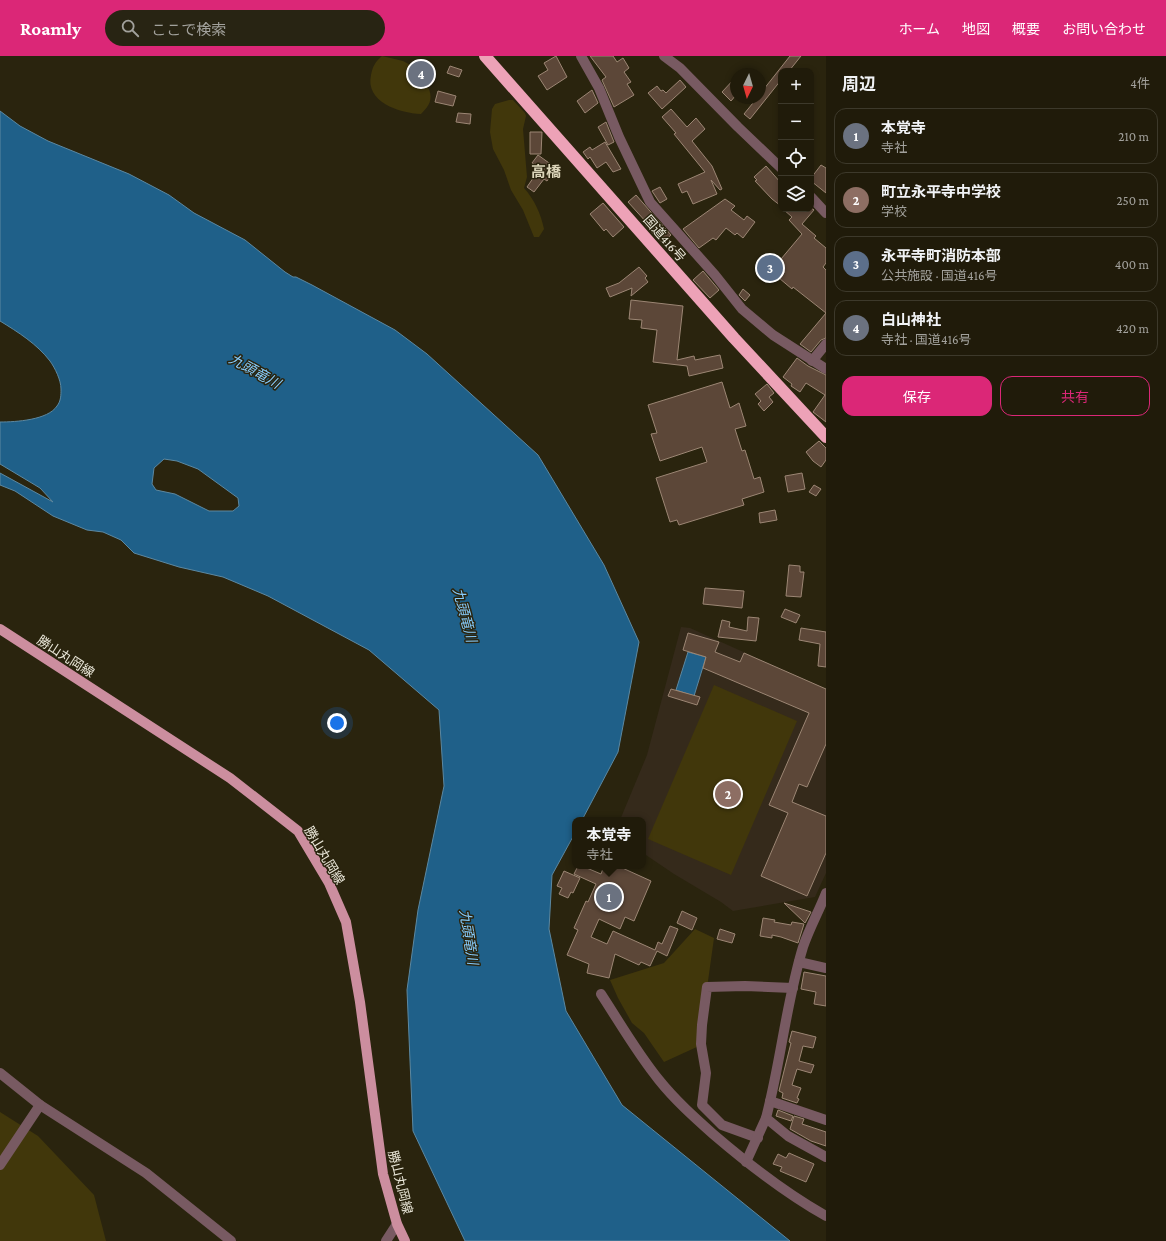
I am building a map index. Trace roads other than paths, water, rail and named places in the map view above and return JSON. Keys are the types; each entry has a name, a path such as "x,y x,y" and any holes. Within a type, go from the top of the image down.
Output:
{"highway":[{"name":"国道416号","path":"485,56 729,332 826,437"}],"main road":[{"name":"勝山丸岡線","path":"0,629 230,778 298,831 328,883 346,922 360,1002 383,1174 397,1224 405,1241"}],"street":[{"path":"581,56 596,83 619,137 650,202 715,275 742,309 773,335 826,369"},
{"path":"664,56 680,68 778,165"},
{"path":"814,200 826,213"},
{"path":"812,361 826,344"},
{"path":"746,1162 766,1118 785,1018 799,962 804,945 826,893"},
{"path":"799,962 826,968"},
{"path":"758,1138 722,1124 702,1105 706,1073 702,1044 702,1025 707,987 745,986 793,988"},
{"path":"601,994 640,1055 659,1081 686,1110 746,1162 780,1187 826,1216"},
{"path":"0,1073 40,1105 146,1174 230,1241"},
{"path":"770,1101 826,1120"},
{"path":"0,1165 40,1105"},
{"path":"766,1118 788,1136 826,1157"},
{"path":"386,1241 397,1224"}],"water":[{"name":"九頭竜川","path":"0,111 20,126 48,141 129,174 169,195 194,213 245,240 293,277 312,285 395,330 427,354 538,455 604,565 639,642 618,752 584,817 572,817 572,838 552,875 549,929 566,1011 622,1105 790,1241 465,1241 413,1131 407,990 418,910 444,786 439,710 369,650 268,596 223,577 179,567 134,553 121,540 103,532 87,530 53,516 15,491 0,485 0,473 53,502 40,488 0,464 0,422 23,421 39,417 53,411 58,404 61,389 56,371 50,361 39,349 0,321","holes":["164,459 177,461 198,469 238,498 239,506 233,511 209,511 175,494 156,490 152,484 154,468"]},
{"path":"688,652 706,657 694,696 676,690"}],"place":[{"name":"白山神社","path":"421,74"},
{"name":"永平寺町消防本部","path":"770,268"},
{"name":"町立永平寺中学校","path":"728,794"},
{"name":"本覚寺","path":"609,897"}],"district":[{"name":"高橋","path":"546,172"}]}
